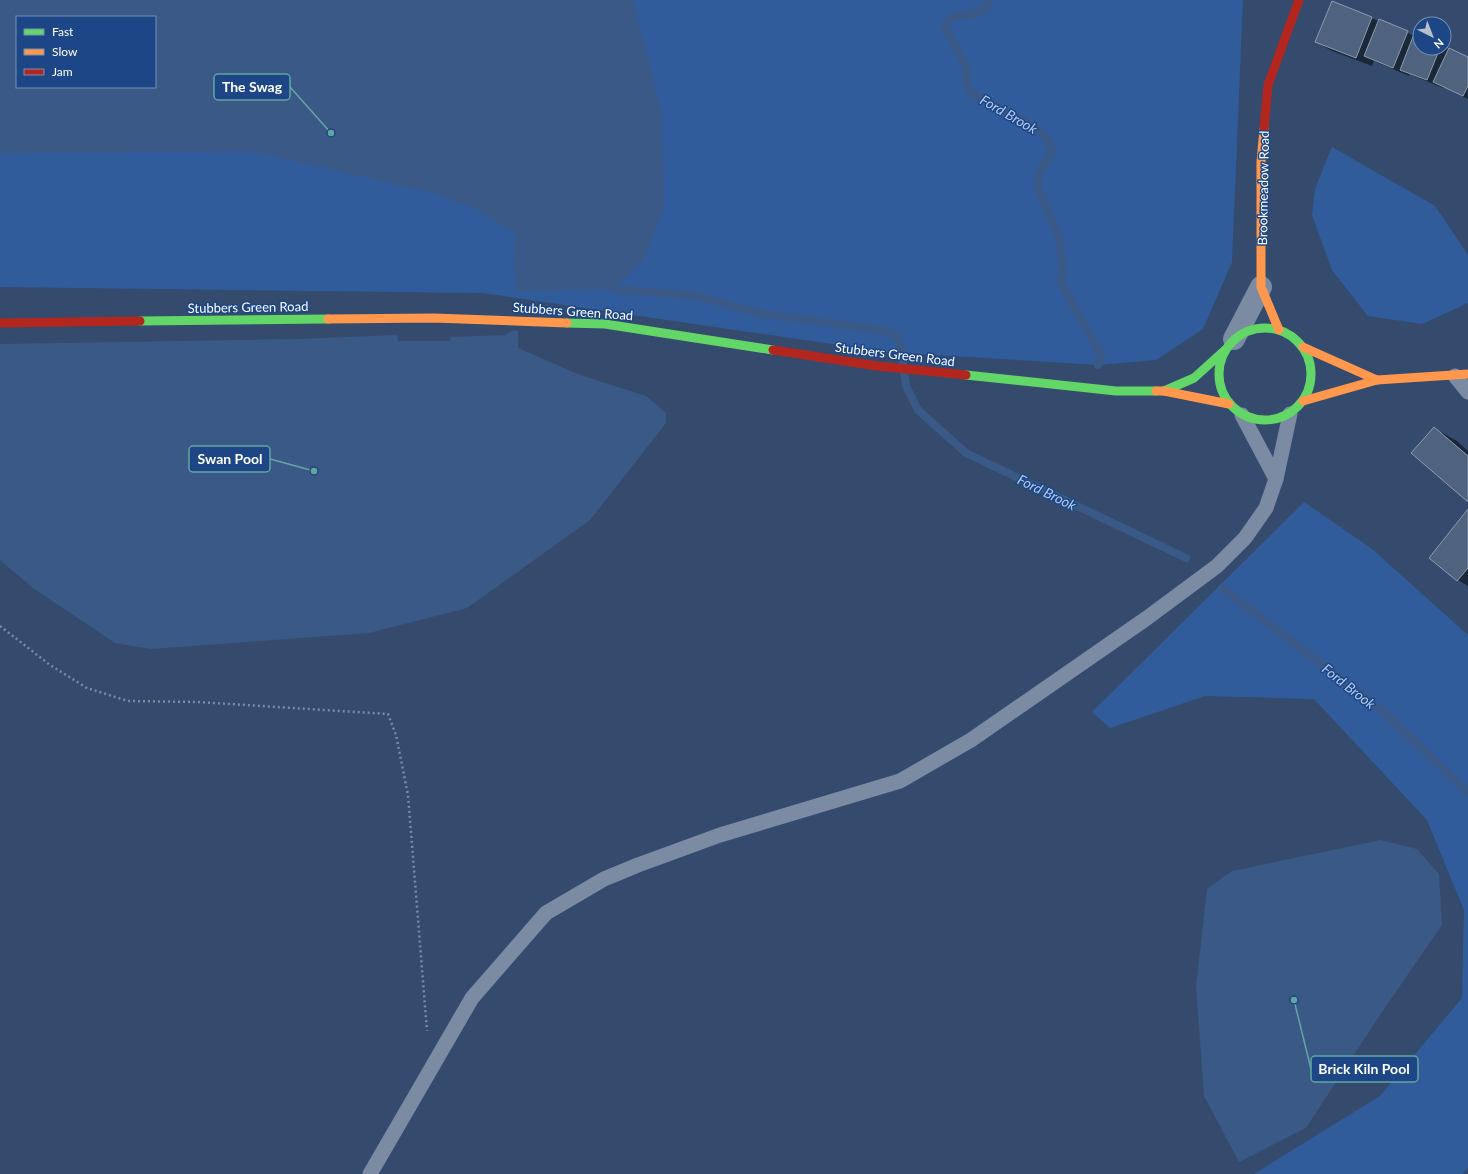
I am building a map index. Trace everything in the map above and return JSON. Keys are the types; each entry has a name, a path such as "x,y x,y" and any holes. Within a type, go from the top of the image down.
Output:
{"street":[{"name":"Brookmeadow Road","path":"1279,330 1261,287 1261,162 1268,85 1299,0"},
{"name":"Brookmeadow Road","path":"1229,345 1261,287"},
{"name":"Stubbers Green Road","path":"0,323 434,318 605,324 877,366 1116,391 1164,391 1229,404"},
{"path":"1265,327 1279,330 1293,337 1303,347 1309,358 1312,371 1310,387 1303,401 1290,414 1275,421 1259,421 1242,415 1229,404 1220,387 1220,368 1229,345 1250,330 1265,327"},
{"name":"Stubbers Green Road","path":"1164,391 1194,378 1229,345"},
{"path":"1303,347 1378,380"},
{"path":"1303,401 1378,380 1461,375"}],"lane":[{"path":"1461,375 1468,392"},
{"path":"370,1174 472,998 546,913 604,879 638,865 720,835 900,781 971,740 1147,618 1217,566 1245,538 1266,508 1276,480 1290,414"},
{"path":"1242,415 1276,480"}],"path":[{"path":"0,626 50,665 87,688 128,701 198,702 388,714 396,734 408,795 428,1036"}],"shaded area":[{"path":"0,0 1243,0 1232,262 1203,329 1156,360 1098,365 886,352 483,293 0,287"},
{"path":"0,0 633,0 662,114 664,207 645,258 614,289 517,291 514,265 515,233 480,211 434,193 251,151 0,153"},
{"path":"1332,147 1435,206 1468,255 1468,303 1422,324 1368,316 1332,270 1312,215 1315,189"},
{"path":"513,330 518,331 518,348 580,375 646,396 666,413 666,423 590,520 467,608 369,633 151,649 115,643 33,588 0,560 0,344 298,339 397,335 398,341 450,341 451,337 505,335"},
{"path":"1304,502 1372,549 1468,635 1468,1168 1463,1174 1254,1174 1380,1096 1462,998 1464,910 1427,820 1314,699 1205,696 1110,728 1092,712"},
{"path":"1381,840 1417,849 1439,874 1442,925 1382,1012 1306,1128 1239,1162 1204,1096 1196,987 1207,889 1232,871"}],"building":[{"path":"1332,1 1372,17 1356,58 1315,42"},
{"path":"1379,19 1408,31 1393,68 1364,56"},
{"path":"1412,39 1412,56 1437,56 1427,80 1400,70"},
{"path":"1452,49 1468,57 1468,86 1463,96 1433,82 1445,56 1452,56"},
{"path":"1434,427 1468,456 1468,502 1411,453"},
{"path":"1468,509 1468,568 1457,581 1429,558"}],"waterway":[{"name":"Ford Brook","path":"990,0 988,5 980,12 951,17 945,27 967,69 966,83 970,92 1037,128 1049,142 1052,152 1039,174 1037,186 1059,237 1063,269 1060,281 1101,355 1098,365"},
{"path":"614,289 697,296 758,313 887,331 897,337 901,348 906,386 918,410 966,453 1186,558"},
{"name":"Ford Brook","path":"1222,588 1384,712 1468,793"}],"traffic: fast":[{"path":"140,321 328,319"},
{"path":"567,323 605,324 773,350"},
{"path":"1265,328 1283,331 1298,341 1308,356 1311,374 1308,392 1298,407 1283,417 1265,420 1247,417 1232,407 1222,392 1219,374 1222,356 1232,341 1247,331 1265,328"},
{"path":"1164,391 1194,378 1225,350"},
{"path":"966,375 1116,391 1156,391"}],"traffic: slow":[{"path":"1264,129 1261,162 1261,287 1279,330"},
{"path":"328,319 434,318 567,323"},
{"path":"1303,347 1377,380"},
{"path":"1303,401 1377,380 1468,374"},
{"path":"1156,391 1164,391 1229,404"}],"traffic: jam":[{"path":"1264,129 1268,85 1299,0"},
{"path":"0,323 140,321"},
{"path":"773,350 877,366 966,375"}],"place":[{"name":"The Swag","path":"331,133"},
{"name":"Swan Pool","path":"314,471"},
{"name":"Brick Kiln Pool","path":"1294,1000"}]}
